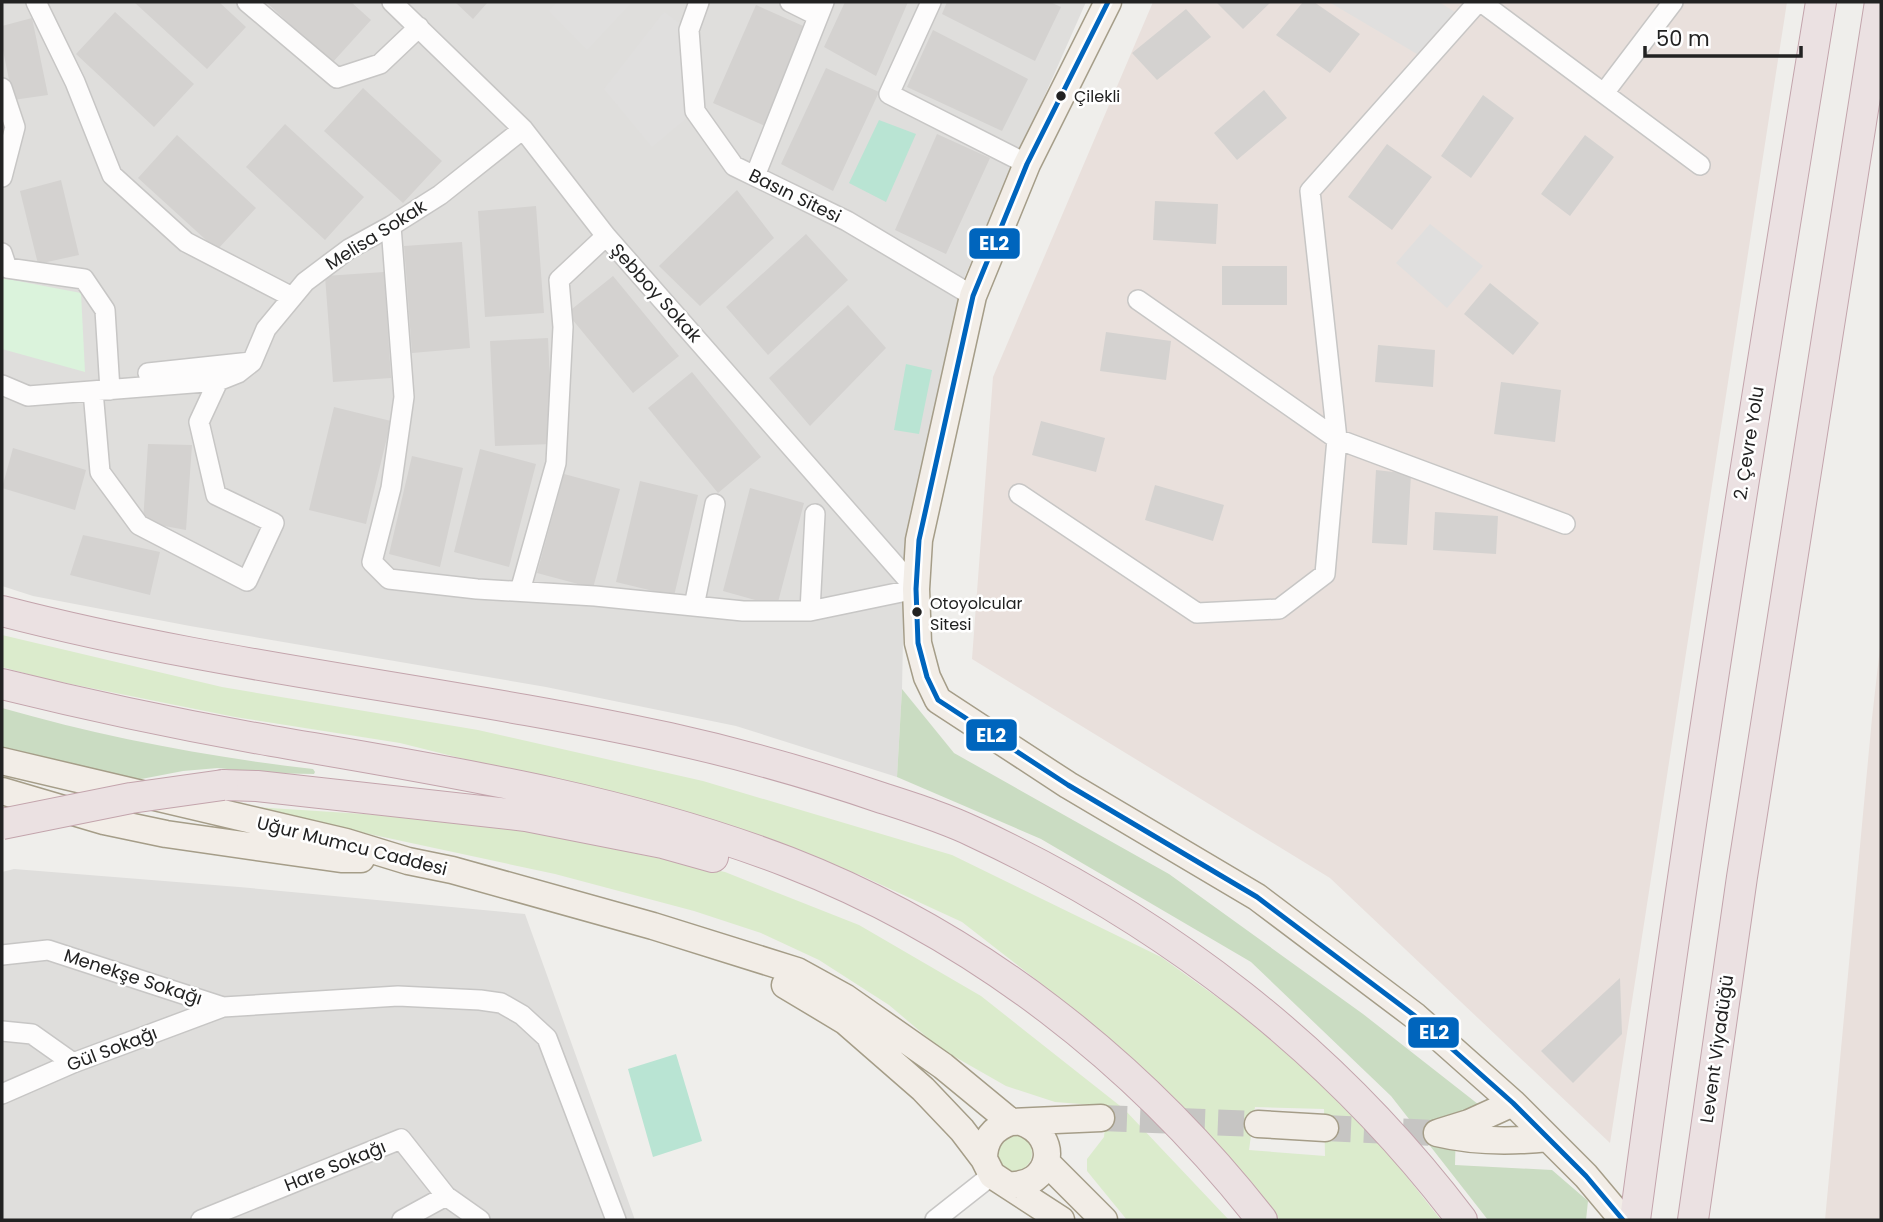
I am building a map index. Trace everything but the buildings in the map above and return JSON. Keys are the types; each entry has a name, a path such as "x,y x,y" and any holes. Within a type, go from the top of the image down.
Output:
{"highway":[{"name":"2. Çevre Yolu","path":"1635,1220 1750,434 1821,2"},
{"name":"Levent Viyadüğü","path":"1693,1220 1742,877 1880,2"},
{"path":"2,611 176,650 668,738 807,772 972,831 1161,935 1245,997 1313,1054 1374,1114 1462,1220"},
{"path":"2,684 169,722 495,780 586,800 733,843 841,884 928,927 1041,1003 1114,1060 1194,1139 1262,1220"},
{"path":"2,824 131,797 223,785 257,786 526,816 663,843 811,882 841,884"}],"main road":[{"path":"1108,2 1027,164 972,296 919,540 916,589 918,643 926,677 939,700 1068,785 1257,897 1416,1016 1513,1103 1586,1176 1623,1220"},
{"name":"Uğur Mumcu Caddesi","path":"2,761 346,842 699,941"},
{"path":"2,791 104,821 166,835 341,859 408,861"},
{"path":"699,941 797,971 846,998 943,1066 1016,1122 1038,1132 1047,1156 1104,1220"},
{"path":"699,941 807,997 845,1021 923,1089 962,1130 995,1173 1061,1220"},
{"path":"1513,1103 1469,1123 1437,1133 1466,1140 1515,1142 1548,1138"},
{"path":"1093,1118 1066,1130 1047,1156 1036,1178 1028,1183 995,1173 987,1139 1001,1125 1093,1118"},
{"path":"1258,1125 1325,1128"}],"street":[{"path":"36,2 75,82 112,175 186,242 292,297"},
{"path":"247,2 337,78 380,64 419,27"},
{"name":"Şebboy Sokak","path":"392,2 523,129 606,236 916,589"},
{"name":"Basın Sitesi","path":"699,2 689,30 695,111 734,166 847,221 972,296"},
{"path":"755,176 821,9 790,2"},
{"path":"931,2 889,94 1027,164"},
{"path":"1019,494 1197,613 1279,610 1325,574 1337,439 1310,191 1480,2 1700,165"},
{"path":"1604,93 1673,2"},
{"path":"2,89 15,127 2,177"},
{"name":"Melisa Sokak","path":"252,362 266,329 305,282 349,249 440,195 523,129"},
{"path":"391,226 404,397 391,488 372,562 389,579 743,611 810,611 916,589"},
{"path":"520,591 556,463 563,327 559,280 606,236"},
{"path":"2,253 7,268 84,279 105,310 100,472 139,525 247,581 274,523 216,495 199,422 218,381"},
{"path":"1138,300 1337,439 1565,524"},
{"path":"104,386 218,381 238,373 252,362"},
{"path":"2,385 28,396 252,362"},
{"path":"694,606 715,504"},
{"path":"810,611 815,514"},
{"name":"Menekşe Sokağı","path":"2,955 48,950 223,1007"},
{"path":"223,1007 398,996 501,1003 523,1015 547,1038 616,1220"},
{"name":"Gül Sokağı","path":"2,1094 73,1063 223,1007"},
{"path":"2,1031 32,1034 73,1063"},
{"name":"Hare Sokağı","path":"201,1220 401,1139 446,1196"},
{"path":"935,1220 995,1173"},
{"path":"402,1220 446,1196 480,1220"}],"shaded area":[{"path":"2,2 1086,2 965,276 905,539 897,777 736,726 546,687 190,626 33,596 2,586"},
{"path":"557,2 632,2 587,50 549,11"},
{"path":"1153,2 1787,2 1610,1143 1330,878 972,659 993,377"},
{"path":"1329,2 1439,2 1455,12 1417,54"},
{"path":"664,12 689,30 695,111 652,147 604,89"},
{"path":"1430,224 1483,266 1447,308 1396,263"},
{"path":"1881,639 1881,1220 1825,1220 1872,718"},
{"path":"14,869 525,914 635,1220 2,1220 2,872"}],"green space":[{"path":"879,120 916,134 886,202 849,183"},
{"path":"2,278 81,293 85,372 2,349"},
{"path":"906,364 932,370 919,434 894,430"},
{"path":"2,635 222,687 478,730 703,781 952,855 1161,957 1239,1013 1316,1079 1388,1153 1441,1220 1280,1220 1223,1154 1131,1059 1038,981 962,922 860,875 640,803 400,743 235,717 46,679 2,667","holes":["1255,1107 1324,1109 1325,1156 1249,1150"]},
{"path":"902,689 954,753 1169,874 1363,1014 1483,1108 1456,1124 1455,1165 1552,1170 1588,1201 1586,1220 1488,1220 1391,1096 1251,962 1041,839 897,777"},
{"path":"2,708 156,745 313,769 315,772 262,773 218,768 183,771 131,781 2,750"},
{"path":"239,806 443,819 522,830 725,872 859,925 981,996 1124,1109 1229,1220 1127,1220 1087,1171 1087,1159 1104,1137 1107,1106 1055,1102 1006,1086 941,1049 889,1005 819,960 761,933 694,911 555,874"},
{"path":"676,1054 702,1141 653,1157 628,1069"},
{"path":"1014,1135 1027,1140 1032,1153 1027,1166 1014,1171 1001,1166 996,1153 1001,1140"}],"tunnel":[{"path":"1101,1118 1258,1124"},
{"path":"1325,1128 1437,1133"}],"transit line":[{"name":"EL2","path":"1108,2 1027,164 973,296 919,540 916,589 918,643 927,677 938,700 1068,785 1257,897 1415,1016 1513,1103 1586,1176 1623,1220"}],"place":[{"name":"Çilekli","path":"1061,96"},
{"name":"Otoyolcular Sitesi","path":"917,612"}]}
